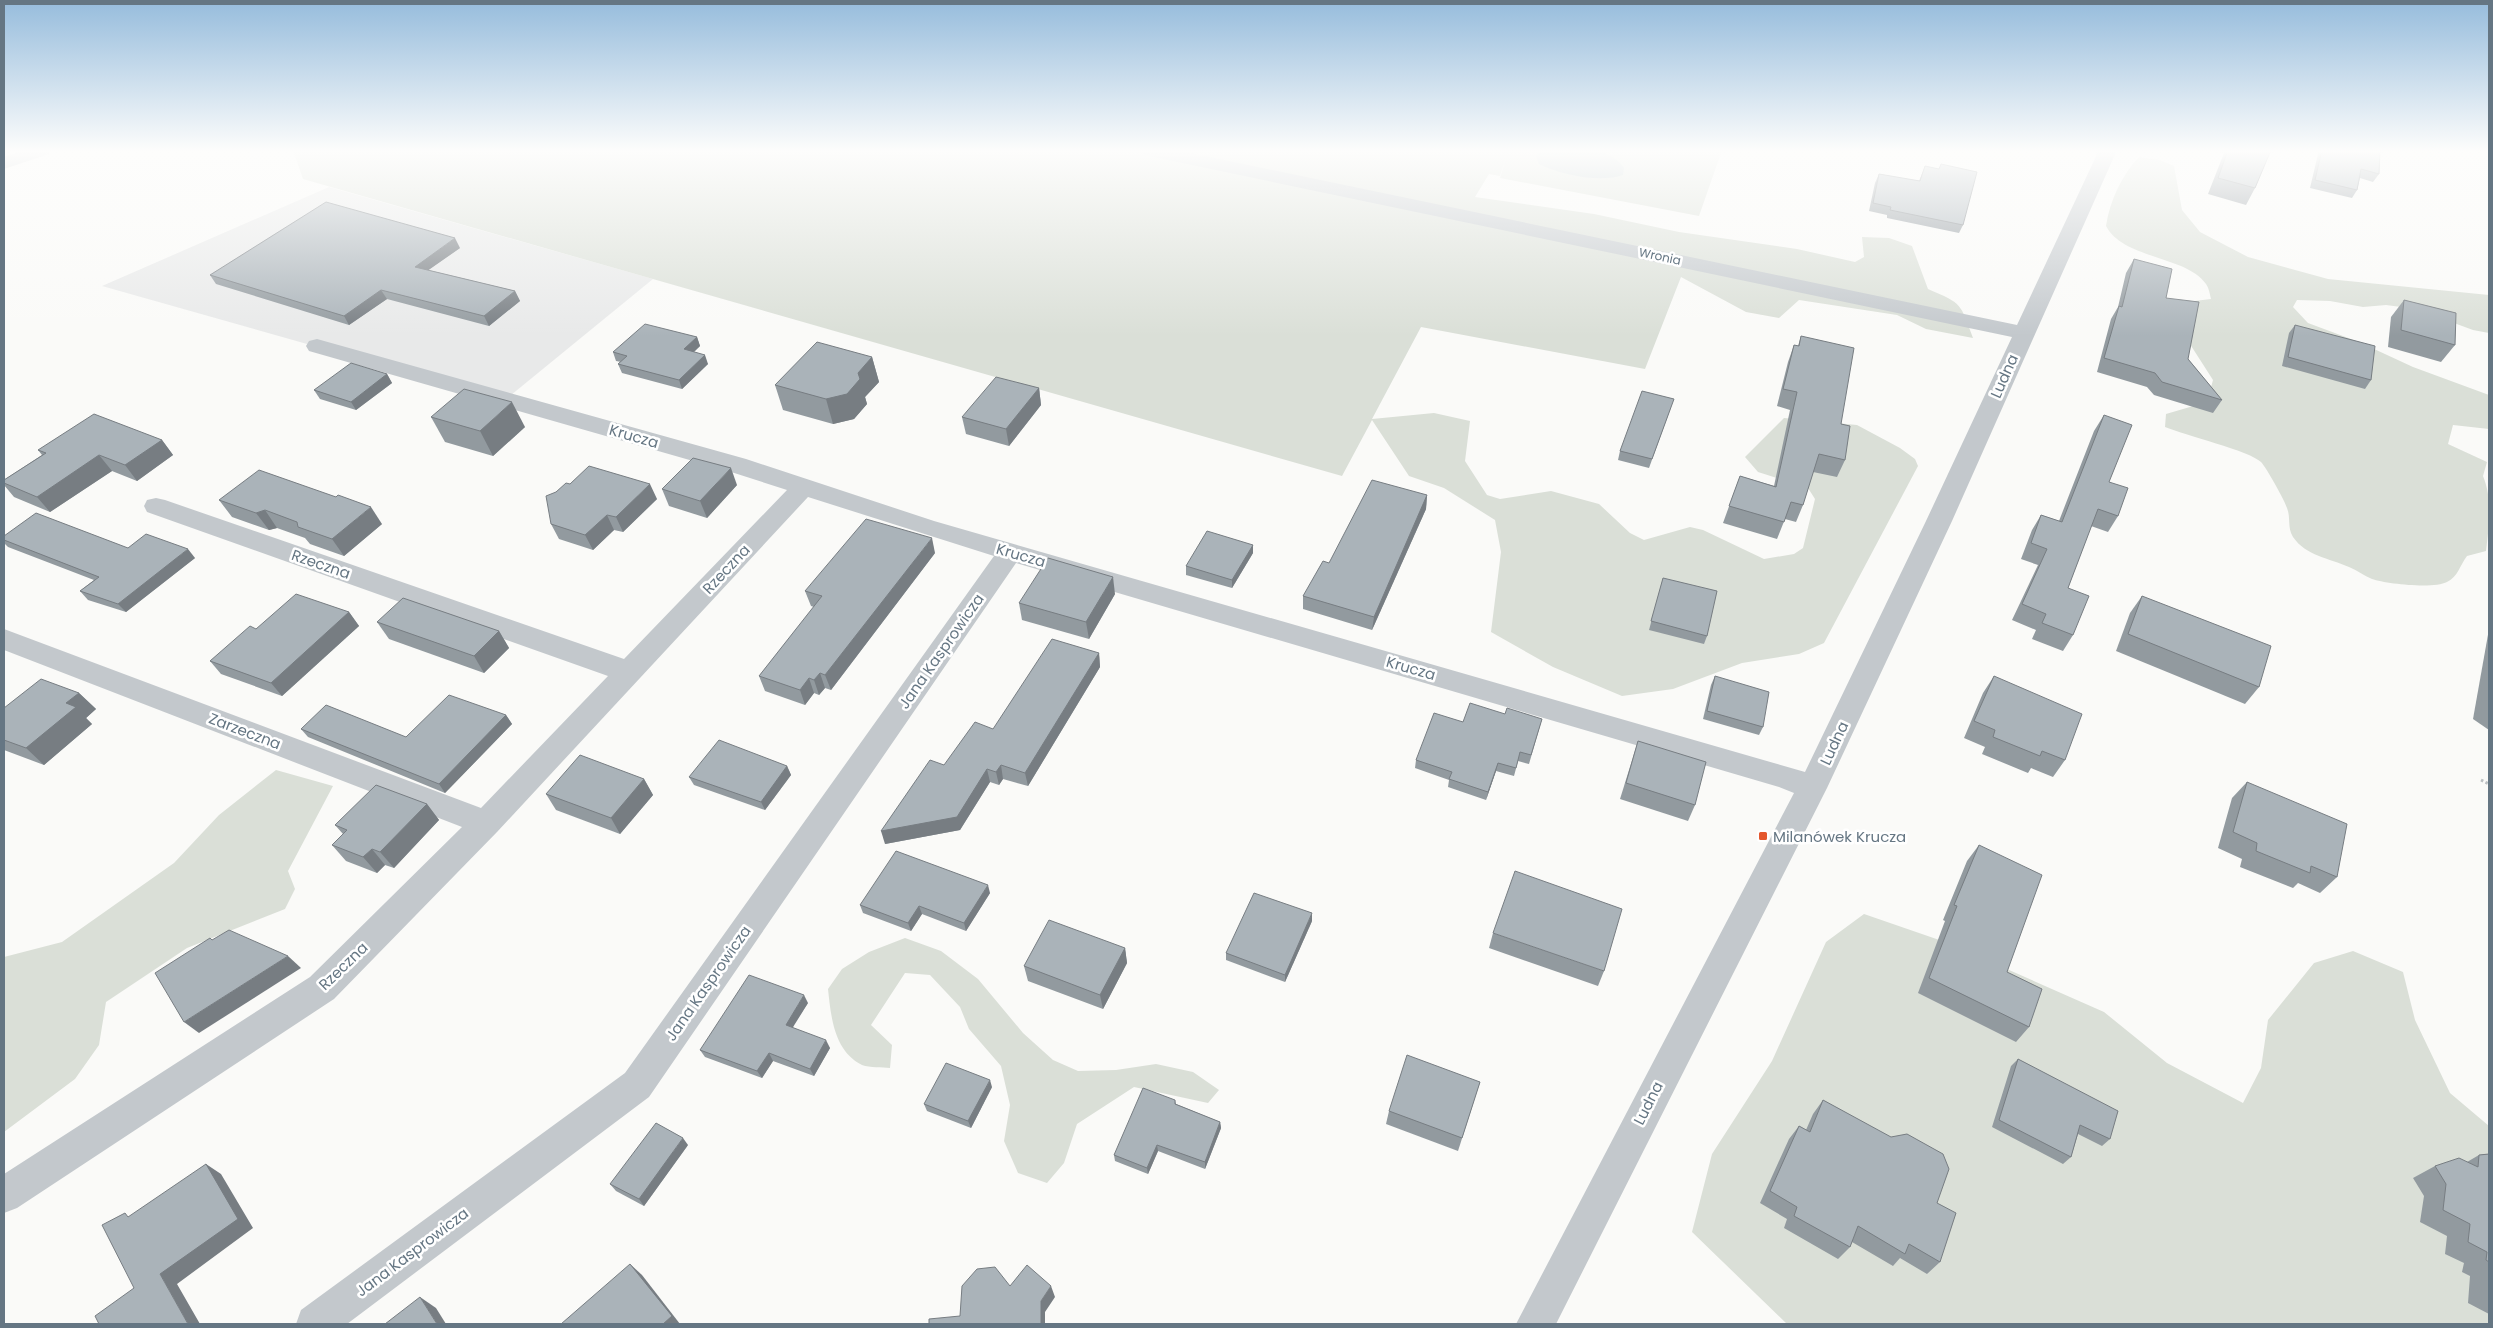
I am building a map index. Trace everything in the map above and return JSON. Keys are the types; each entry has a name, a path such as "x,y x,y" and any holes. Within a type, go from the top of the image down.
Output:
{"street":[{"name":"Wronia","path":"1445,212 2023,333"},
{"name":"Ludna","path":"1535,1324 1812,788 1939,521 2079,212"},
{"name":"Krucza","path":"317,346 737,465 803,488 1010,552 1787,777 1812,788"},
{"name":"Rzeczna","path":"4,1195 322,988 486,823 803,488"},
{"name":"Rzeczna","path":"156,506 629,672"},
{"name":"Jana Kasprowicza","path":"315,1324 637,1085 1010,552"},
{"name":"Zarzeczna","path":"4,639 486,823"}],"path":[{"path":"2481,780 2489,784"}],"shaded area":[{"path":"272,212 417,212 653,279 505,400 102,286"},
{"path":"418,212 1580,212 1679,232 1797,249 1855,262 1864,257 1862,237 1889,238 1912,246 1928,289 1948,298 1959,306 1973,338 1926,329 1897,315 1799,300 1779,318 1746,312 1681,277 1645,369 1421,327 1372,419 1434,413 1470,421 1465,461 1487,495 1500,499 1551,491 1599,504 1630,533 1644,540 1690,527 1703,530 1764,559 1794,554 1803,548 1815,499 1808,488 1758,472 1745,457 1784,418 1857,425 1900,448 1915,459 1918,466 1824,643 1799,654 1742,663 1673,689 1622,696 1553,667 1491,632 1501,552 1495,520 1444,488 1409,476 1372,420 1342,476"},
{"path":"1678,212 1700,212 1699,216"},
{"path":"2109,212 2184,212 2200,232 2248,257 2328,279 2489,295 2489,333 2473,330 2416,309 2386,305 2363,307 2330,301 2297,300 2293,307 2308,323 2359,342 2413,367 2489,395 2489,429 2453,425 2448,444 2487,462 2483,476 2489,504 2486,551 2467,556 2451,580 2441,584 2421,585 2398,584 2369,578 2349,567 2318,556 2298,543 2290,530 2286,504 2261,462 2231,448 2165,427 2166,414 2207,402 2213,380 2179,327 2186,302 2211,299 2207,286 2197,275 2185,268 2126,245 2114,237 2106,226"},
{"path":"276,770 333,786 288,871 295,889 285,909 187,948 106,1002 99,1045 75,1079 4,1132 4,957 62,942 174,863 219,815"},
{"path":"1864,914 1948,943 2104,1012 2167,1063 2243,1103 2261,1068 2268,1020 2314,963 2353,951 2403,972 2415,1020 2450,1093 2489,1126 2489,1324 1787,1324 1692,1232 1712,1154 1772,1061 1826,942"},
{"path":"905,938 941,951 978,979 1023,1033 1053,1060 1078,1071 1116,1070 1156,1064 1193,1072 1219,1090 1208,1103 1134,1087 1077,1124 1064,1163 1047,1183 1018,1173 1004,1141 1010,1105 1001,1066 969,1029 960,1007 930,975 905,973 871,1025 892,1045 890,1068 862,1065 845,1051 840,1042 833,1022 828,989 842,969 869,952"}],"building":[{"path":"310,212 362,212 455,238 415,267 515,291 484,316 381,290 344,316 210,275"},
{"path":"1900,212 1966,212 1963,225"},
{"path":"2134,259 2172,269 2166,298 2199,302 2188,359 2222,400 2162,382 2155,373 2104,358 2119,306 2122,307"},
{"path":"2404,300 2456,313 2455,345 2401,330"},
{"path":"645,324 697,337 684,349 705,355 679,380 618,364 627,356 613,352"},
{"path":"2295,325 2375,346 2371,380 2288,357"},
{"path":"1801,336 1854,348 1841,424 1850,426 1845,460 1819,454 1803,505 1791,502 1784,522 1729,506 1740,476 1776,487 1797,392 1783,389 1794,345 1799,346"},
{"path":"817,342 872,357 858,373 860,379 847,394 826,399 775,385"},
{"path":"351,363 387,374 351,402 314,390"},
{"path":"996,377 1039,388 1006,429 962,417"},
{"path":"464,389 512,402 480,431 431,417"},
{"path":"1642,391 1674,399 1652,459 1620,451"},
{"path":"94,414 162,440 125,465 99,455 37,497 4,483 4,480 46,453 38,450"},
{"path":"2104,415 2132,425 2109,482 2128,488 2118,516 2098,509 2068,588 2089,596 2073,635 2042,623 2046,614 2022,604 2047,549 2031,543 2041,515 2062,522"},
{"path":"693,458 731,468 700,501 662,489"},
{"path":"589,466 650,484 616,517 607,515 585,535 551,524 546,496 556,492 566,483 570,484"},
{"path":"259,470 371,507 332,539 298,527 297,522 265,510 256,513 219,500"},
{"path":"1372,480 1427,495 1374,617 1303,596 1323,561 1329,563"},
{"path":"36,513 128,548 146,534 188,549 118,604 80,591 99,577 4,540 4,536"},
{"path":"866,519 932,538 825,675 820,673 814,680 809,678 800,690 759,676 822,596 805,591"},
{"path":"1207,531 1253,545 1232,580 1186,566"},
{"path":"1048,558 1113,577 1086,622 1019,603"},
{"path":"1663,578 1717,591 1707,636 1651,621"},
{"path":"296,594 349,612 271,683 210,661 250,626 256,629"},
{"path":"2142,596 2271,646 2259,687 2128,634"},
{"path":"403,598 499,631 474,656 377,622"},
{"path":"1052,639 1099,653 1025,773 1001,765 996,772 987,769 957,817 881,831 930,760 944,765 975,722 993,729"},
{"path":"1715,676 1769,692 1763,727 1707,711"},
{"path":"1994,676 2082,714 2065,760 2042,751 2040,756 1993,737 1995,730 1974,721"},
{"path":"41,679 79,693 66,703 76,707 26,748 4,740 4,708"},
{"path":"449,695 506,715 439,784 301,729 326,705 406,737"},
{"path":"1470,703 1505,714 1507,708 1542,719 1531,755 1520,752 1516,768 1498,763 1488,792 1449,779 1452,772 1416,760 1434,713 1463,722"},
{"path":"719,740 787,766 761,802 689,777"},
{"path":"1638,741 1706,762 1695,805 1626,783"},
{"path":"580,755 644,779 611,818 546,794"},
{"path":"2247,782 2347,824 2337,877 2311,866 2310,873 2256,851 2257,843 2233,832"},
{"path":"376,785 427,804 380,852 372,849 363,857 332,845 347,830 335,825"},
{"path":"1979,845 2042,875 2007,972 2042,989 2029,1027 1929,978 1957,906 1954,905"},
{"path":"896,851 988,885 964,923 919,906 908,923 860,905"},
{"path":"1515,871 1622,909 1604,971 1493,933"},
{"path":"1254,893 1312,913 1285,975 1226,953"},
{"path":"1049,920 1125,948 1100,995 1024,966"},
{"path":"229,930 288,956 184,1022 155,973 210,938 212,940"},
{"path":"749,975 804,995 786,1025 826,1040 810,1069 769,1053 757,1071 700,1050"},
{"path":"1407,1055 1480,1082 1462,1138 1389,1111"},
{"path":"2018,1059 2118,1111 2110,1139 2080,1125 2071,1157 1999,1120"},
{"path":"946,1063 990,1080 968,1121 924,1104"},
{"path":"1143,1088 1175,1100 1175,1104 1220,1122 1205,1162 1157,1145 1147,1168 1114,1155"},
{"path":"1823,1100 1891,1137 1907,1134 1943,1154 1949,1169 1937,1203 1956,1213 1940,1262 1909,1244 1905,1254 1858,1226 1850,1247 1794,1216 1797,1207 1770,1191 1799,1126 1810,1132"},
{"path":"656,1123 683,1138 639,1199 610,1184"},
{"path":"2489,1154 2489,1262 2486,1260 2487,1252 2468,1242 2470,1224 2443,1210 2446,1184 2435,1166 2459,1158 2478,1167 2479,1155"},
{"path":"206,1164 238,1219 160,1274 188,1324 99,1324 95,1316 134,1288 102,1225 125,1213 128,1217"},
{"path":"630,1264 672,1316 663,1324 561,1324"},
{"path":"1027,1265 1051,1286 1041,1301 1041,1324 929,1324 929,1319 960,1316 962,1286 977,1269 995,1267 1010,1286"},
{"path":"420,1297 437,1324 385,1324"}],"place":[{"name":"Milanówek Krucza","path":"1763,836"}]}
